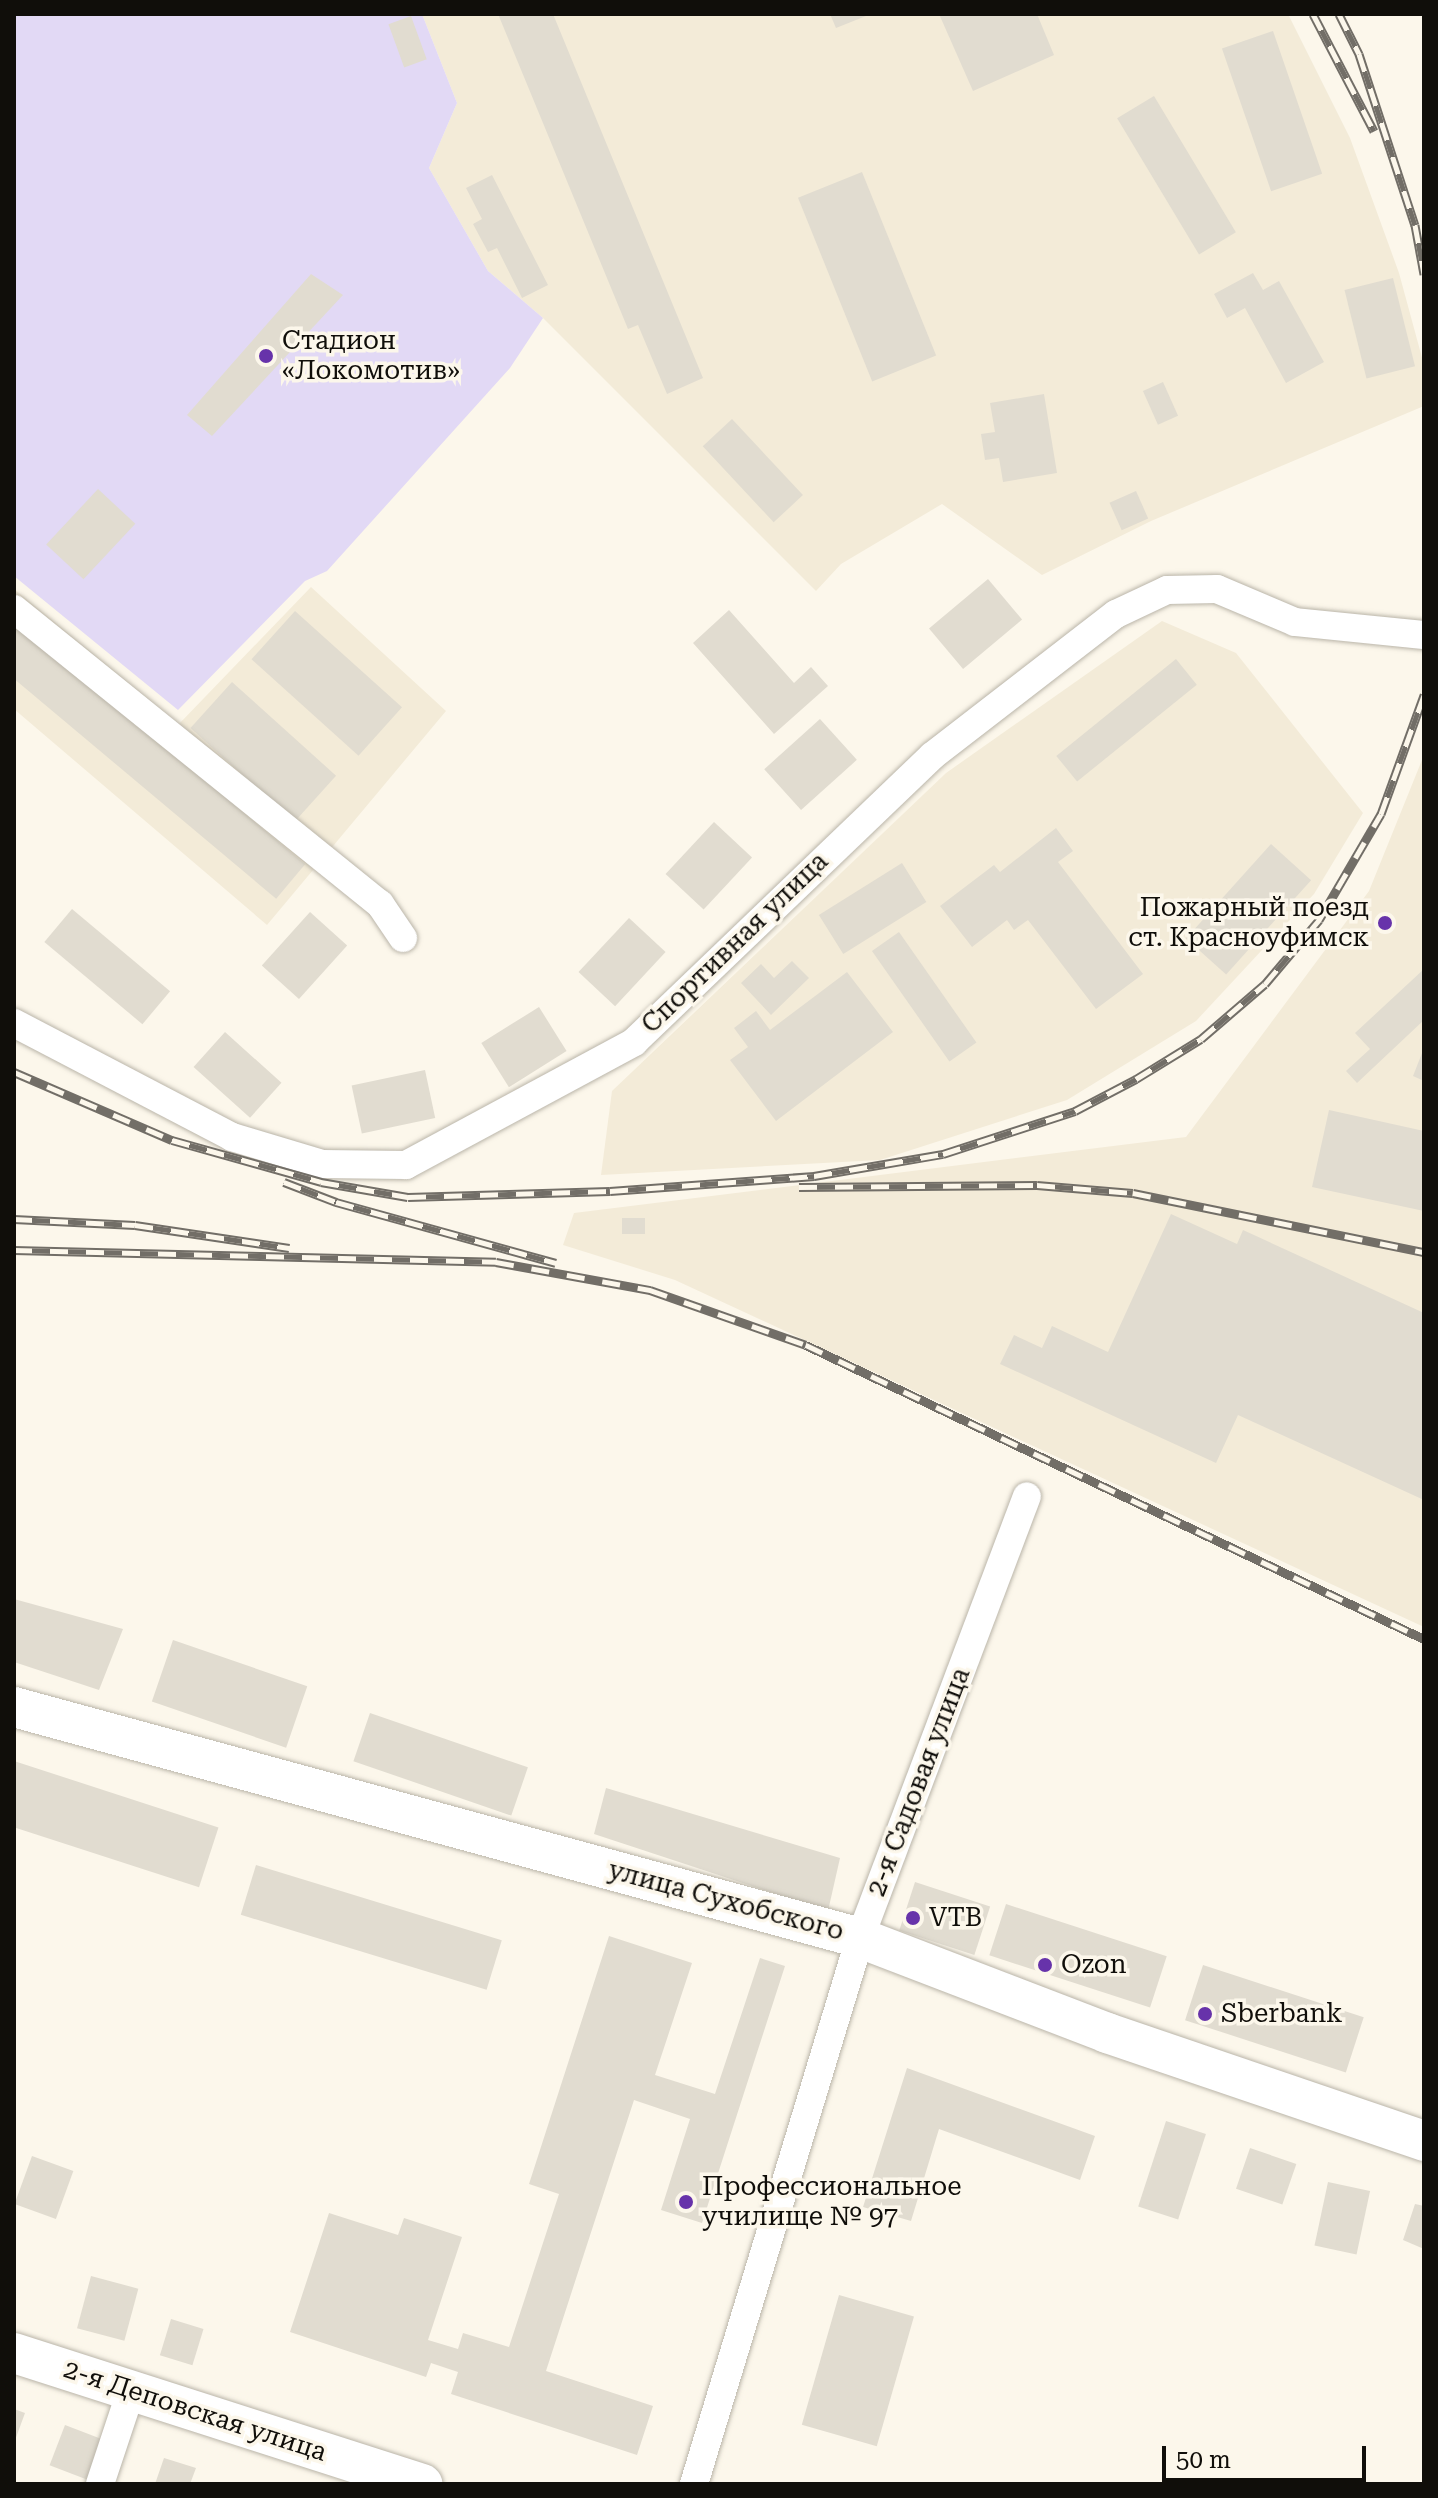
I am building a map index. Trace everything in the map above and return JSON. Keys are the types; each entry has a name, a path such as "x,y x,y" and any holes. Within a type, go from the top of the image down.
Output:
{"street":[{"name":"Спортивная улица","path":"14,1023 232,1137 322,1164 406,1165 634,1042 932,756 1116,614 1167,590 1217,589 1295,622 1424,635"},
{"path":"14,609 380,904 403,938"},
{"name":"2-я Садовая улица","path":"694,2484 860,1938 1027,1496"},
{"name":"улица Сухобского","path":"14,1707 860,1938 1107,2033 1424,2141"},
{"name":"2-я Деповская улица","path":"14,2353 422,2484"},
{"path":"100,2484 131,2391"}],"shaded area":[{"name":"Стадион «Локомотив»","path":"14,14 422,14 457,103 429,168 488,271 543,318 510,368 327,571 305,581 178,710 14,576"},
{"path":"422,14 1288,14 1350,138 1399,273 1424,365 1424,406 1151,521 1042,575 942,504 841,564 816,591 543,318 488,271 429,168 457,103"},
{"path":"311,587 446,711 267,925 14,709 14,589 179,724"},
{"path":"1162,621 1236,653 1363,813 1314,894 1196,1021 1067,1100 880,1160 601,1175 612,1091 946,773"},
{"path":"1424,755 1424,1627 675,1280 563,1245 574,1213 1186,1137 1369,891"}],"building":[{"path":"498,14 553,14 703,378 667,394 638,325 628,329"},
{"path":"830,14 871,14 836,28"},
{"path":"939,14 1037,14 1054,55 973,91"},
{"path":"411,16 427,59 404,67 388,24"},
{"path":"1273,31 1322,174 1271,191 1222,49"},
{"path":"1154,96 1236,232 1199,254 1117,118"},
{"path":"862,172 936,356 872,381 798,198"},
{"path":"492,175 548,285 522,298 497,248 488,252 473,224 482,219 466,188"},
{"path":"1253,273 1263,290 1279,281 1324,362 1286,383 1245,308 1227,318 1214,294"},
{"path":"311,274 343,295 212,436 187,415"},
{"path":"1393,278 1415,366 1367,378 1344,290"},
{"path":"1163,382 1178,416 1158,425 1143,391"},
{"path":"1044,394 1057,473 1003,482 999,458 985,460 981,434 995,432 990,403"},
{"path":"732,419 803,495 774,522 703,446"},
{"path":"98,489 135,524 83,579 46,545"},
{"path":"1136,491 1148,518 1122,530 1110,503"},
{"path":"988,579 1022,620 963,669 929,628"},
{"path":"729,610 794,683 811,667 828,686 774,734 693,643"},
{"path":"295,611 402,707 359,756 252,659"},
{"path":"14,620 305,864 276,899 14,679"},
{"path":"1176,659 1197,685 1077,782 1056,756"},
{"path":"232,682 336,776 295,822 191,728"},
{"path":"820,719 857,760 801,810 764,769"},
{"path":"714,822 752,857 704,909 666,874"},
{"path":"1056,828 1073,851 1058,862 1143,974 1096,1009 1028,920 1014,930 1007,920 972,947 940,906 994,865 1000,872"},
{"path":"1271,844 1311,880 1226,975 1186,938"},
{"path":"902,863 926,902 843,954 819,915"},
{"path":"72,909 170,991 142,1024 44,942"},
{"path":"310,912 347,945 299,999 262,966"},
{"path":"629,918 666,952 615,1006 579,972"},
{"path":"899,932 976,1043 949,1062 872,951"},
{"path":"792,961 809,978 771,1015 741,983 761,964 774,978"},
{"path":"1424,969 1424,1020 1357,1083 1346,1071 1370,1049 1355,1033"},
{"path":"847,972 893,1032 776,1121 730,1060 748,1047 734,1028 756,1011 770,1030"},
{"path":"539,1007 567,1051 509,1087 481,1043"},
{"path":"225,1032 281,1083 250,1118 194,1067"},
{"path":"1424,1048 1424,1081 1413,1076"},
{"path":"425,1070 435,1118 362,1134 352,1086"},
{"path":"1329,1110 1424,1131 1424,1211 1312,1187"},
{"path":"1171,1214 1237,1244 1243,1230 1424,1313 1424,1500 1238,1415 1216,1463 1000,1364 1014,1335 1042,1348 1052,1326 1108,1352"},
{"path":"622,1218 645,1218 645,1234 622,1234"},
{"path":"14,1599 123,1629 99,1690 14,1662"},
{"path":"173,1640 307,1686 286,1748 152,1701"},
{"path":"370,1713 528,1767 511,1816 353,1761"},
{"path":"14,1761 218,1827 199,1887 14,1827"},
{"path":"606,1788 840,1858 828,1911 594,1834"},
{"path":"256,1865 502,1940 487,1990 241,1915"},
{"path":"915,1882 990,1906 974,1955 899,1931"},
{"path":"1006,1904 1167,1956 1150,2008 989,1955"},
{"name":"Профессиональное училище № 97","path":"609,1936 692,1963 655,2075 715,2094 760,1958 785,1966 702,2223 661,2210 690,2119 634,2100 546,2371 653,2406 637,2455 451,2394 458,2372 431,2363 426,2377 290,2332 329,2213 398,2235 404,2218 462,2237 428,2340 458,2349 463,2333 509,2347 559,2194 529,2184"},
{"path":"1203,1965 1364,2017 1346,2072 1185,2020"},
{"path":"907,2068 1095,2136 1080,2180 939,2129 911,2221 863,2207"},
{"path":"1166,2121 1206,2134 1178,2220 1138,2207"},
{"path":"1250,2148 1296,2164 1282,2205 1236,2189"},
{"path":"32,2156 73,2171 56,2219 15,2204"},
{"path":"1328,2182 1370,2191 1357,2255 1314,2246"},
{"path":"1415,2204 1424,2206 1424,2249 1403,2240"},
{"path":"91,2276 138,2289 124,2341 77,2328"},
{"path":"839,2295 914,2316 877,2446 802,2425"},
{"path":"171,2319 204,2329 192,2365 160,2355"},
{"path":"14,2409 25,2413 14,2443"},
{"path":"65,2425 106,2441 91,2481 50,2465"},
{"path":"164,2458 196,2468 190,2484 155,2484"}],"railway":[{"path":"1313,14 1374,131"},
{"path":"1339,14 1359,54 1415,225 1424,274"},
{"path":"14,1072 172,1140 321,1182 408,1197 610,1191 814,1176 943,1154 1075,1111 1136,1079 1201,1039 1265,984 1319,920 1381,814 1424,695"},
{"path":"284,1182 336,1202 556,1263"},
{"path":"799,1187 1037,1185 1133,1193 1424,1252"},
{"path":"14,1219 135,1225 289,1248"},
{"path":"14,1250 496,1262 650,1290 806,1345 1424,1639"}],"place":[{"name":"Стадион «Локомотив»","path":"266,356"},
{"name":"Пожарный поезд ст. Красноуфимск","path":"1385,923"},
{"name":"VTB","path":"913,1918"},
{"name":"Ozon","path":"1045,1965"},
{"name":"Sberbank","path":"1205,2014"},
{"name":"Профессиональное училище № 97","path":"686,2202"}]}
